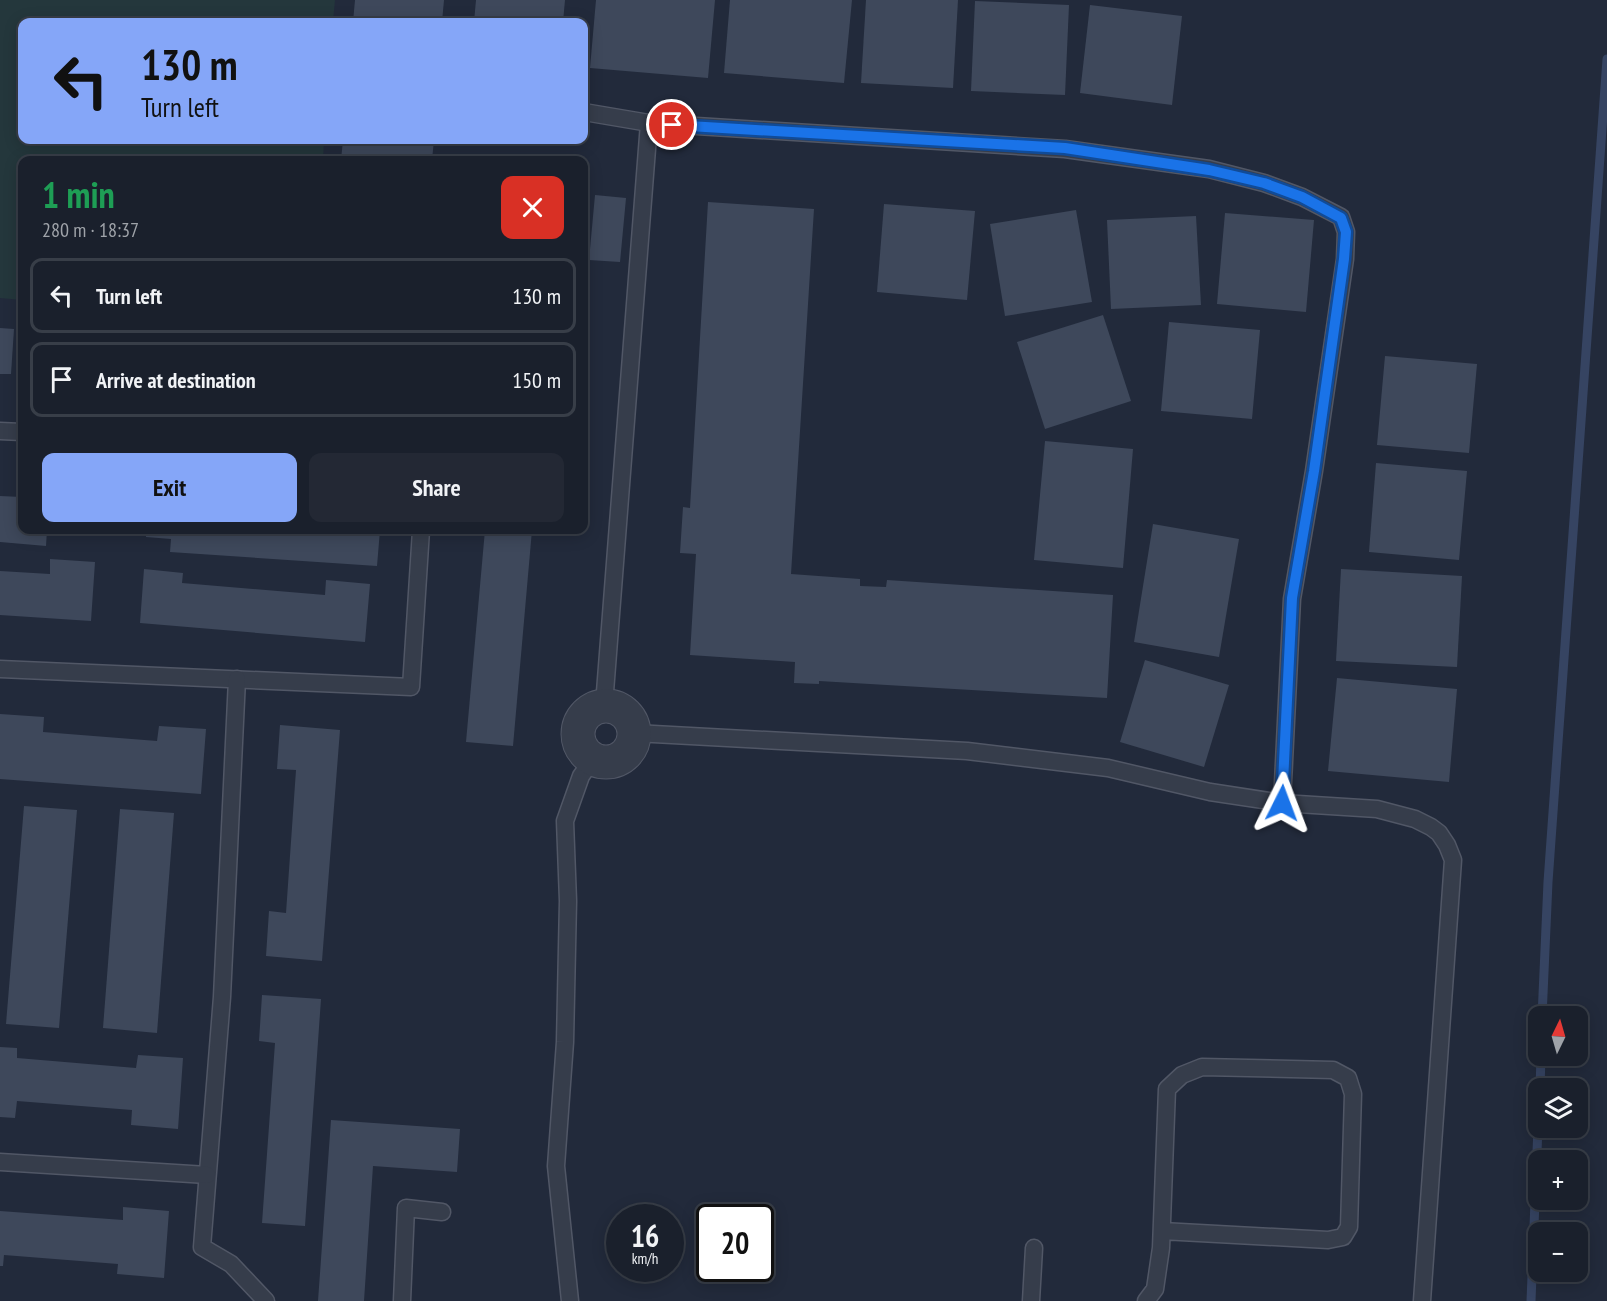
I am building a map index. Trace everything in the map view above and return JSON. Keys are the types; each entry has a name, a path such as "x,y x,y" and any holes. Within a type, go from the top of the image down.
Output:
{"street":[{"path":"604,705 622,710 633,724 635,733 629,751 612,762 593,759 580,746 578,728 588,712 604,705"}],"lane":[{"path":"588,113 649,123 1065,148 1209,170 1264,183 1302,197 1341,218 1346,232 1344,259 1314,471 1292,598 1282,803"},
{"path":"604,705 649,123"},
{"path":"0,430 18,432"},
{"path":"0,669 411,687 420,534"},
{"path":"237,679 222,997 202,1247 231,1264 266,1301"},
{"path":"635,733 967,752 1108,768 1210,792 1282,803 1377,808 1415,819 1439,832 1453,860 1422,1301"},
{"path":"570,1301 556,1166 566,1042 568,901 566,821 581,776 593,759"},
{"path":"1146,1301 1155,1288 1162,1231 1167,1089 1182,1075 1202,1067 1333,1070 1348,1078 1353,1094 1350,1216 1349,1227 1343,1237 1328,1240 1162,1231"},
{"path":"0,1162 207,1175"},
{"path":"402,1301 406,1208 442,1212"},
{"path":"1031,1301 1034,1248"}],"green space":[{"path":"0,0 335,0 333,18 18,18 18,144 324,144 323,156 18,156 18,300 0,298"}],"building":[{"path":"355,0 444,0 442,18 353,18"},
{"path":"476,0 565,0 563,18 474,18"},
{"path":"596,0 715,0 708,78 590,68"},
{"path":"730,0 852,0 844,83 724,73"},
{"path":"866,0 958,0 953,88 861,83"},
{"path":"975,1 1069,5 1065,95 971,91"},
{"path":"1090,5 1182,16 1172,105 1080,93"},
{"path":"343,144 434,144 432,156 341,156"},
{"path":"595,195 626,198 620,262 589,260"},
{"path":"708,202 814,209 791,574 860,579 860,586 886,587 887,580 1113,595 1107,698 819,681 819,684 794,683 795,662 690,655 696,554 680,553 683,507 690,508"},
{"path":"884,204 975,211 967,300 877,292"},
{"path":"1076,210 1092,302 1005,316 990,224"},
{"path":"1225,213 1314,220 1306,312 1217,304"},
{"path":"1196,216 1201,305 1111,309 1107,220"},
{"path":"1103,315 1131,401 1045,429 1017,342"},
{"path":"1169,322 1260,330 1252,419 1161,411"},
{"path":"0,328 14,329 11,374 0,374"},
{"path":"1385,356 1477,364 1469,453 1377,445"},
{"path":"1045,441 1133,449 1123,568 1034,560"},
{"path":"1376,463 1467,471 1459,560 1369,552"},
{"path":"0,496 18,497 18,534 47,534 46,546 0,542"},
{"path":"1153,524 1239,539 1219,657 1134,642"},
{"path":"146,534 380,534 377,566 170,552 171,539 146,537"},
{"path":"485,534 532,534 513,746 466,742"},
{"path":"50,559 95,562 91,621 0,615 0,571 50,574"},
{"path":"144,569 183,573 182,583 325,595 326,580 370,584 365,642 140,623"},
{"path":"1341,569 1462,576 1457,667 1336,661"},
{"path":"1145,660 1229,685 1204,767 1120,742"},
{"path":"1337,678 1457,689 1449,782 1328,771"},
{"path":"0,714 44,717 43,732 157,741 159,726 206,729 201,794 0,779"},
{"path":"280,725 340,730 322,961 266,956 269,911 286,913 296,770 277,769"},
{"path":"24,806 77,810 59,1028 6,1024"},
{"path":"120,809 174,813 157,1033 103,1028"},
{"path":"262,995 321,999 305,1226 262,1223 275,1043 259,1041"},
{"path":"0,1047 17,1048 17,1058 136,1068 138,1055 183,1058 178,1129 131,1125 132,1110 17,1101 15,1118 0,1117"},
{"path":"331,1120 460,1129 457,1172 373,1166 364,1301 318,1301"},
{"path":"123,1207 169,1211 164,1278 117,1274 118,1264 4,1255 3,1266 0,1266 0,1211 123,1220"}],"waterway":[{"path":"1542,1006 1548,882 1607,59"},
{"path":"1540,1078 1541,1066"},
{"path":"1531,1301 1538,1138"}],"route":[{"path":"672,125 1065,148 1209,170 1264,183 1302,197 1341,218 1346,232 1344,259 1314,471 1292,598 1282,803"}]}
